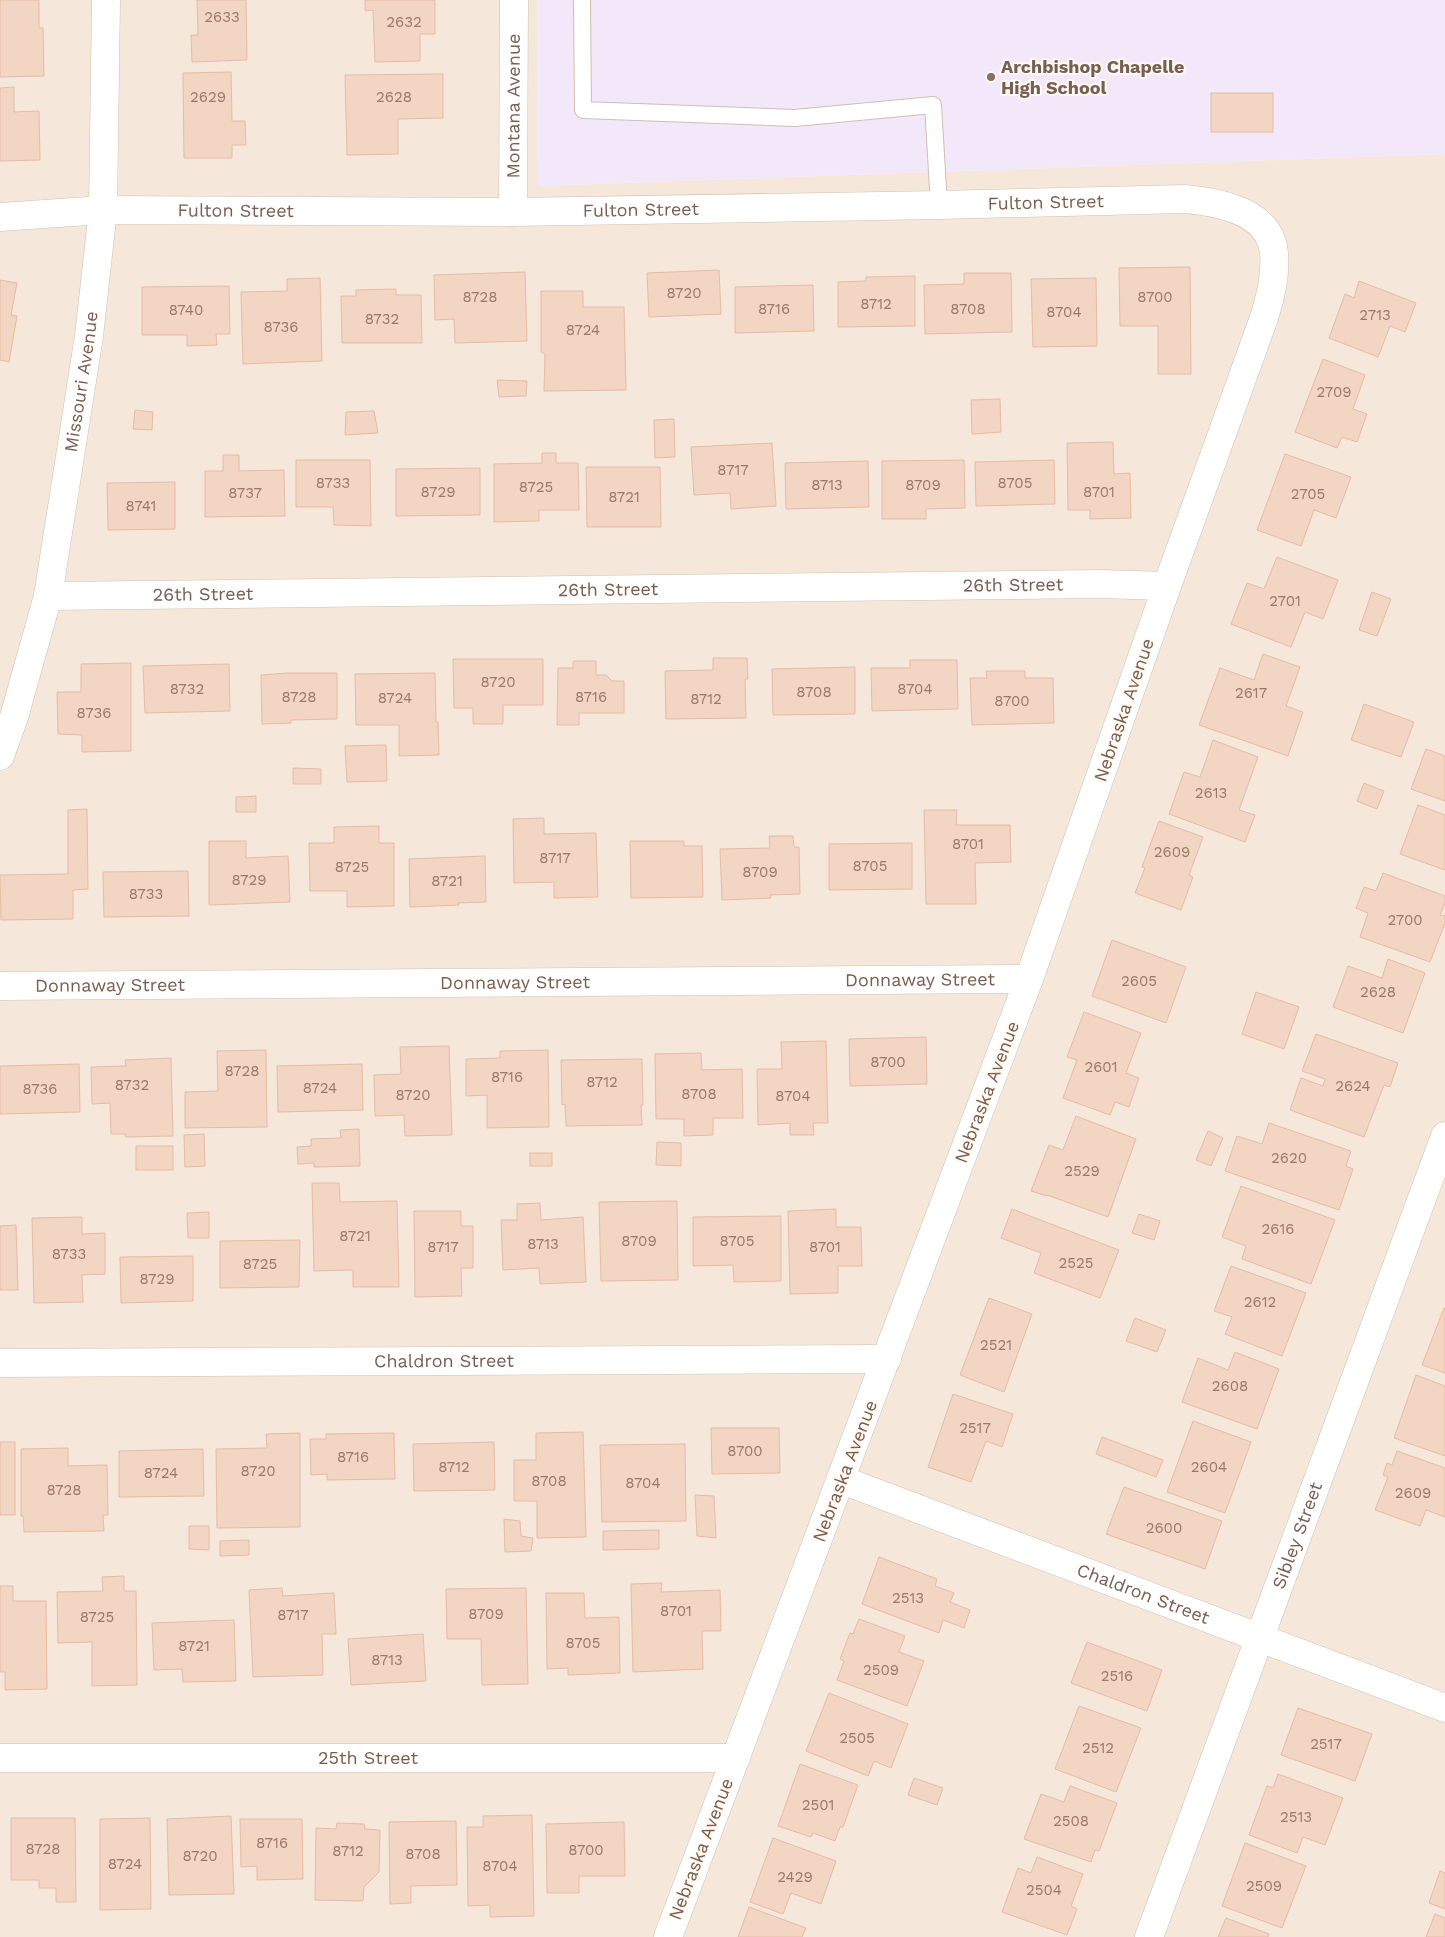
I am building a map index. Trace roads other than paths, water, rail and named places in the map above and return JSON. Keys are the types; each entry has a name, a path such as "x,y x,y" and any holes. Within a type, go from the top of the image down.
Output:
{"street":[{"name":"Missouri Avenue","path":"0,756 7,715 48,596 89,336 103,210 106,0"},
{"name":"Montana Avenue","path":"513,212 514,0"},
{"name":"Fulton Street","path":"0,217 103,210 513,212 1185,199 1211,201 1234,208 1261,224 1270,238"},
{"name":"Nebraska Avenue","path":"668,1937 842,1480 1029,979 1167,586 1264,318 1271,291 1274,266 1274,253 1270,238"},
{"name":"26th Street","path":"48,596 1100,584 1167,586"},
{"name":"Donnaway Street","path":"0,986 1029,979"},
{"name":"Sibley Street","path":"1149,1937 1445,1136"},
{"name":"Chaldron Street","path":"0,1363 887,1359"},
{"name":"Chaldron Street","path":"842,1480 1445,1708"},
{"name":"25th Street","path":"0,1758 736,1758"}],"lane":[{"path":"582,0 583,110 795,118 933,105 939,205"}],"place":[{"name":"Archbishop Chapelle High School","path":"991,77"}]}
